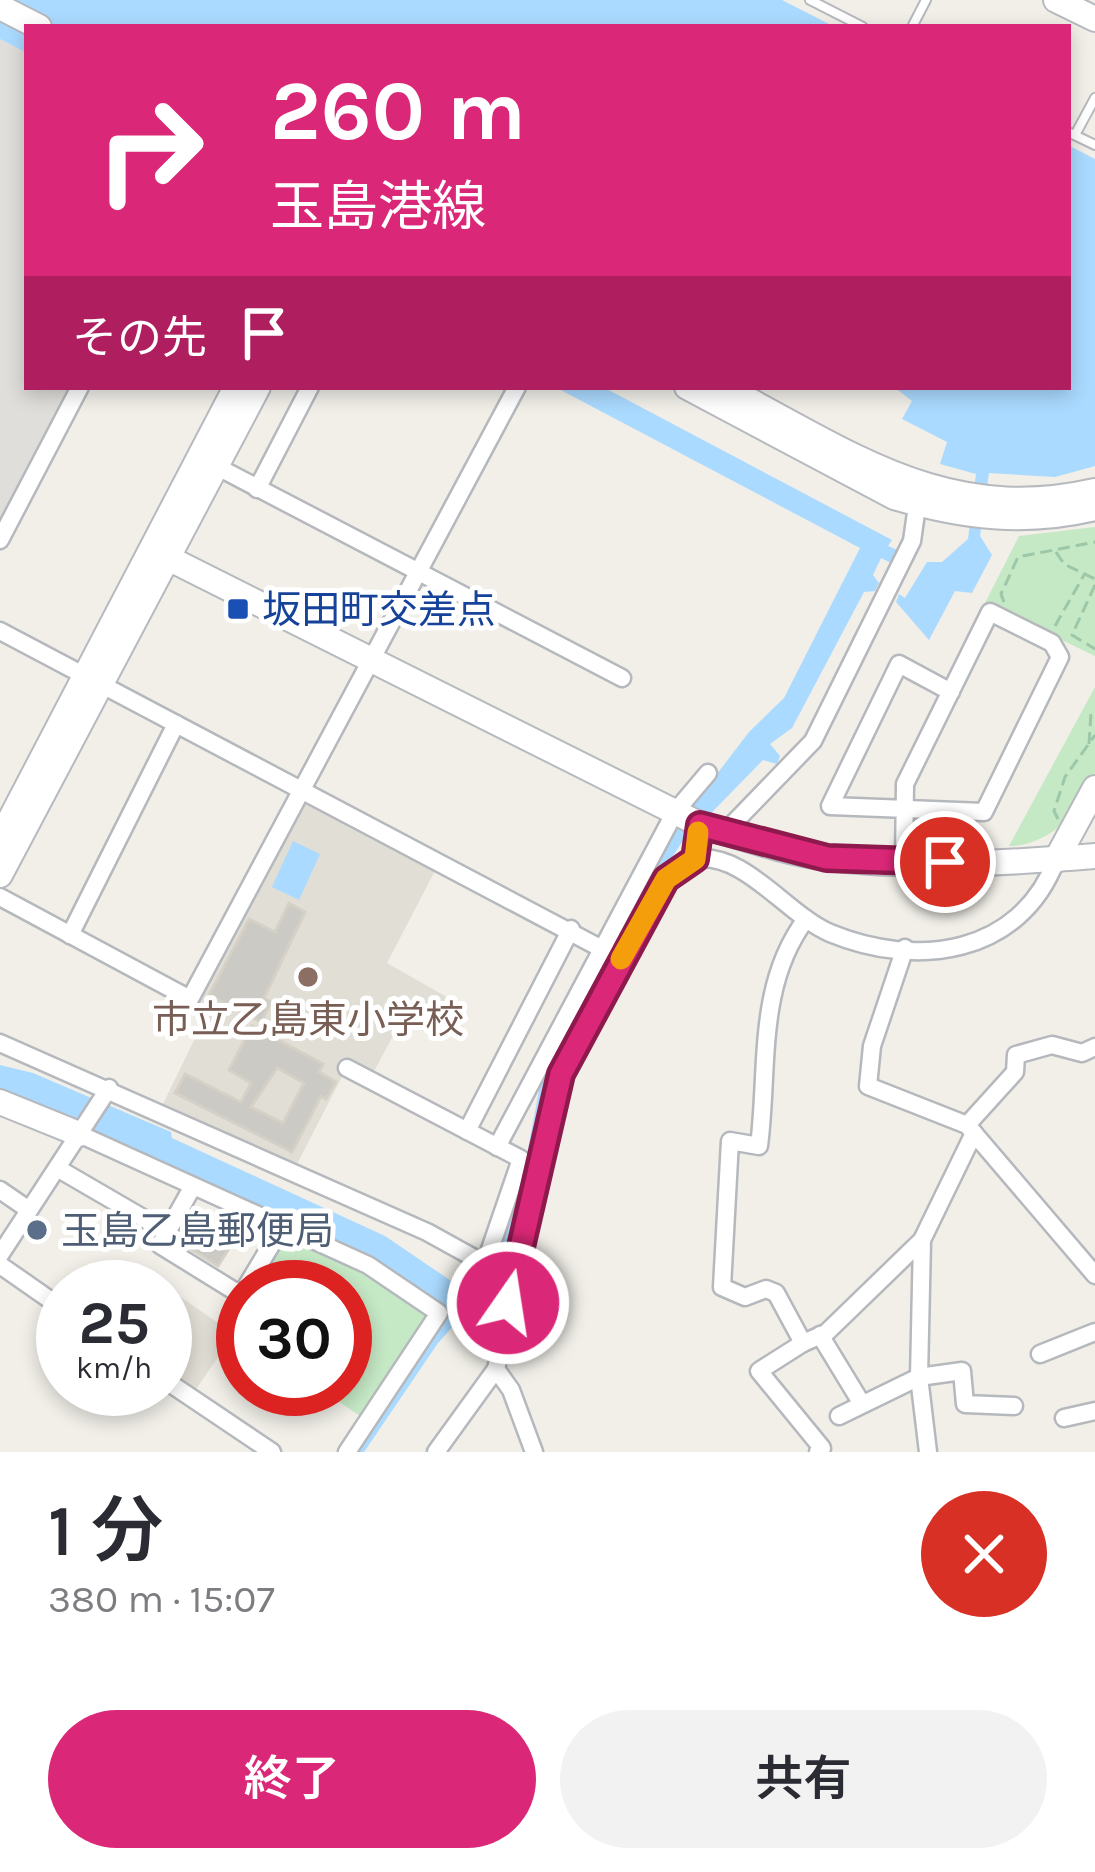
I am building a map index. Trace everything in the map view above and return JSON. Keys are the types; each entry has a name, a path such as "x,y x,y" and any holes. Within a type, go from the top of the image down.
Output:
{"street":[{"path":"1056,0 1095,19"},
{"path":"0,7 33,24"},
{"path":"0,540 78,390"},
{"path":"208,462 235,390"},
{"path":"0,839 93,680 208,462 256,390"},
{"path":"257,489 308,390"},
{"path":"0,897 190,999 515,390"},
{"path":"693,390 918,495 1010,521 1095,508"},
{"path":"729,390 918,495 1006,502 1095,491"},
{"path":"208,462 622,678"},
{"path":"436,1452 496,1369 561,1074 666,879 695,859 713,829 813,741 912,541 918,495"},
{"path":"160,554 713,829 827,858 1027,866 1095,856"},
{"path":"904,861 905,809 905,784 990,612 1052,643 1060,657 984,812 905,809 830,806 899,664 950,692"},
{"path":"0,631 621,959"},
{"path":"0,875 93,680"},
{"path":"70,935 176,724"},
{"path":"497,1147 675,812 708,773"},
{"path":"695,859 726,862 830,933 950,952 990,939 1032,903 1095,788"},
{"path":"802,1343 776,1293 766,1289 746,1297 732,1295 722,1287 719,1265 730,1141 759,1146 770,995 778,963 806,919"},
{"path":"466,1131 571,929"},
{"path":"905,948 872,1046 868,1086 971,1129 1095,1274"},
{"path":"524,1020 555,1036"},
{"path":"0,1043 106,1094 427,1232 514,1280"},
{"path":"928,1452 919,1377 922,1240 971,1129 1015,1072 1016,1055 1052,1045 1082,1053 1095,1047"},
{"path":"347,1068 540,1169"},
{"path":"0,1255 106,1094"},
{"path":"0,1102 368,1265 440,1313 347,1452"},
{"path":"485,1264 521,1159"},
{"path":"57,1168 167,1232"},
{"path":"193,1186 160,1245 216,1280"},
{"path":"0,1190 29,1210"},
{"path":"261,1260 282,1227"},
{"path":"818,1452 822,1448 760,1371 820,1335 922,1240"},
{"path":"0,1265 36,1290"},
{"path":"1040,1354 1095,1331"},
{"path":"820,1335 862,1404"},
{"path":"496,1369 511,1390 534,1452"},
{"path":"839,1416 919,1377 962,1371 965,1404 1014,1406"},
{"path":"192,1398 272,1452"},
{"path":"1064,1418 1095,1412"}],"lane":[{"path":"810,0 857,24"},
{"path":"1095,98 1072,133 1095,145"}],"path":[{"path":"1011,607 1001,594 1018,557 1095,542"},
{"path":"1055,550 1095,582 1072,632 1073,638 1095,649"},
{"path":"1048,625 1060,625 1084,575"},
{"path":"1089,745 1094,711"},
{"path":"1063,825 1054,811 1065,777 1095,735"}],"shaded area":[{"path":"0,39 24,51 24,390 70,390 0,525"},
{"name":"市立乙島東小学校","path":"302,796 437,867 387,963 452,1000 433,1037 402,1019 371,1077 348,1065 296,1166 163,1104 198,1032 196,999"},
{"path":"192,1305 216,1322 216,1360 194,1392"}],"green space":[{"path":"1095,527 1095,656 985,603 1019,536"},
{"path":"1095,687 1095,772 1084,799 1051,833 1009,846"},
{"path":"288,1235 345,1260 271,1260"},
{"path":"372,1273 427,1310 429,1319 372,1404"}],"water":[{"path":"0,0 782,0 829,24 24,24 24,51 0,39"},
{"path":"1071,147 1095,159 1095,466 1055,477 989,473 980,536 992,555 972,593 955,591 929,640 896,602 899,594 905,598 927,562 942,562 968,539 976,474 940,464 947,442 902,419 912,401 898,390 1071,390"},
{"path":"561,390 609,390 892,540 888,546 897,550 891,563 881,558 873,575 879,583 875,591 864,592 792,728 770,744 780,756 777,764 763,760 680,845 651,890 553,1079 515,1258 438,1343 364,1452 355,1452 445,1311 372,1276 372,1260 338,1260 0,1098 0,1065 33,1073 171,1132 172,1138 385,1236 463,1289 486,1274 526,1159 542,1075 668,838 749,732 784,698 860,548"},
{"path":"293,841 320,854 299,900 272,887"}],"building":[{"path":"289,903 305,912 264,998 271,1002 261,1022 209,995 249,919 275,932"},
{"path":"252,1026 323,1064 319,1072 336,1082 326,1099 321,1096 292,1152 175,1093 185,1074 241,1102 251,1083 229,1070","holes":["277,1068 304,1083 283,1123 251,1107"]},
{"path":"190,1228 228,1250 216,1265 181,1243"}],"slow traffic":[{"path":"621,959 666,879 695,859 698,832"}],"place":[{"name":"坂田町交差点","path":"238,609"},
{"name":"市立乙島東小学校","path":"308,977"},
{"name":"玉島乙島郵便局","path":"37,1230"}],"route":[{"path":"508,1303 561,1074 666,879 695,859 700,825 762,845 827,858 945,862"}]}
